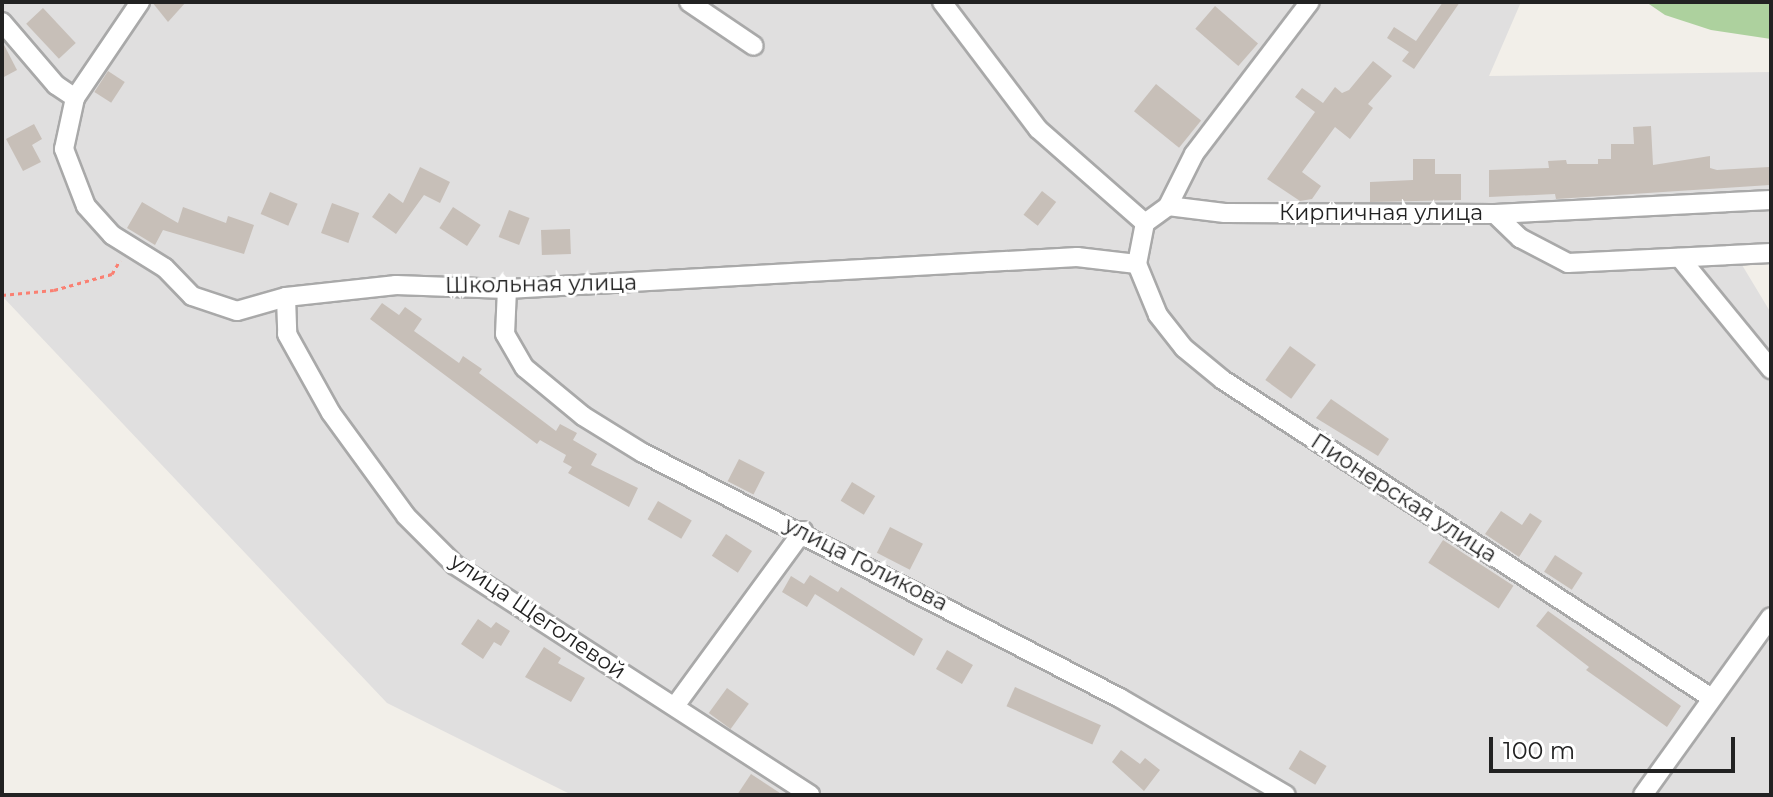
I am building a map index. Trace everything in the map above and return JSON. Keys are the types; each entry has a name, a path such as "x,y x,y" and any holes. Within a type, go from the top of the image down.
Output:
{"street":[{"path":"2,22 56,85 75,98 140,2"},
{"path":"689,2 754,46"},
{"path":"942,2 1038,129 1145,223"},
{"path":"1137,264 1145,223 1168,206 1194,154 1310,2"},
{"name":"Школьная улица","path":"75,98 64,149 86,206 130,246 165,268 192,296 237,311 286,297 396,285 507,289 1077,257 1137,264"},
{"path":"1495,214 1771,200"},
{"name":"Кирпичная улица","path":"1168,206 1225,213 1495,214 1520,238 1568,263 1771,253"},
{"path":"1680,258 1771,369"},
{"name":"Пионерская улица","path":"1137,264 1158,315 1184,348 1223,380 1710,697"},
{"name":"улица Голикова","path":"507,289 505,334 525,368 583,416 643,453 803,531 1120,698 1286,795"},
{"name":"улица Щеголевой","path":"286,297 287,334 331,413 406,516 455,565 810,795"},
{"path":"675,706 803,531"},
{"path":"1643,795 1708,707 1710,697 1769,623"}],"path":[{"path":"2,295 54,290 112,274 130,246"}],"shaded area":[{"path":"2,2 1521,2 1489,76 1771,72 1771,252 1736,255 1771,313 1771,795 572,795 387,703 2,296"}],"green space":[{"path":"1646,2 1771,2 1771,39 1711,30 1665,15"}],"building":[{"path":"152,2 186,2 168,22"},
{"path":"1443,2 1460,2 1414,69 1402,61 1409,52 1387,38 1394,27 1416,41"},
{"path":"1215,6 1258,43 1238,66 1195,29"},
{"path":"43,8 76,43 59,59 26,24"},
{"path":"2,41 17,70 2,78"},
{"path":"1373,61 1392,76 1368,104 1373,108 1350,139 1335,127 1302,172 1321,186 1312,199 1300,201 1267,179 1315,112 1295,97 1302,88 1323,103 1335,87 1342,93 1349,90"},
{"path":"108,71 125,82 111,103 94,92"},
{"path":"1156,84 1201,121 1179,148 1134,111"},
{"path":"34,124 42,139 32,145 41,162 23,171 6,139"},
{"path":"1651,126 1653,165 1710,156 1710,168 1717,170 1769,167 1770,185 1556,199 1555,194 1489,197 1489,170 1549,168 1548,161 1566,160 1567,164 1598,164 1598,159 1611,159 1611,144 1634,144 1633,127"},
{"path":"1413,159 1435,159 1435,174 1461,174 1461,200 1370,202 1370,182 1413,180"},
{"path":"420,167 450,182 440,203 424,195 396,234 372,217 389,193 403,203"},
{"path":"1042,191 1056,202 1038,226 1024,215"},
{"path":"270,192 298,204 288,226 261,214"},
{"path":"142,202 178,223 183,207 226,223 228,216 254,225 244,254 163,230 155,245 127,228"},
{"path":"332,203 359,213 348,243 321,233"},
{"path":"453,207 481,225 467,246 439,228"},
{"path":"509,210 530,218 519,245 499,237"},
{"path":"570,229 571,254 542,255 541,230"},
{"path":"382,303 399,315 405,307 422,319 414,331 459,363 463,356 482,369 479,373 556,431 560,424 577,433 573,440 597,454 591,465 638,488 629,507 568,473 572,467 563,462 566,455 540,440 537,444 370,319"},
{"path":"1290,346 1316,365 1291,399 1265,380"},
{"path":"1331,399 1389,439 1378,456 1316,418"},
{"path":"739,459 765,472 753,494 728,481"},
{"path":"852,482 875,496 864,515 841,501"},
{"path":"658,501 692,520 681,539 648,519"},
{"path":"1501,511 1522,525 1530,513 1542,521 1519,557 1485,534"},
{"path":"890,527 923,544 910,570 877,553"},
{"path":"726,534 752,551 738,573 712,556"},
{"path":"1443,540 1513,586 1499,608 1428,563"},
{"path":"1555,555 1583,573 1572,590 1544,572"},
{"path":"810,575 838,592 841,587 923,639 914,656 815,594 807,607 782,592 791,576 804,584"},
{"path":"1548,611 1681,706 1667,727 1586,670 1589,667 1536,626"},
{"path":"478,619 491,628 496,622 510,631 501,646 494,642 483,659 461,644"},
{"path":"544,647 561,658 558,663 585,678 571,702 525,677"},
{"path":"947,650 973,665 962,684 936,669"},
{"path":"1015,687 1101,725 1092,744 1006,706"},
{"path":"727,688 749,704 731,729 709,713"},
{"path":"1121,750 1140,764 1145,758 1160,770 1144,791 1112,762"},
{"path":"1300,750 1327,766 1315,785 1289,769"},
{"path":"751,774 783,795 737,795"}]}
